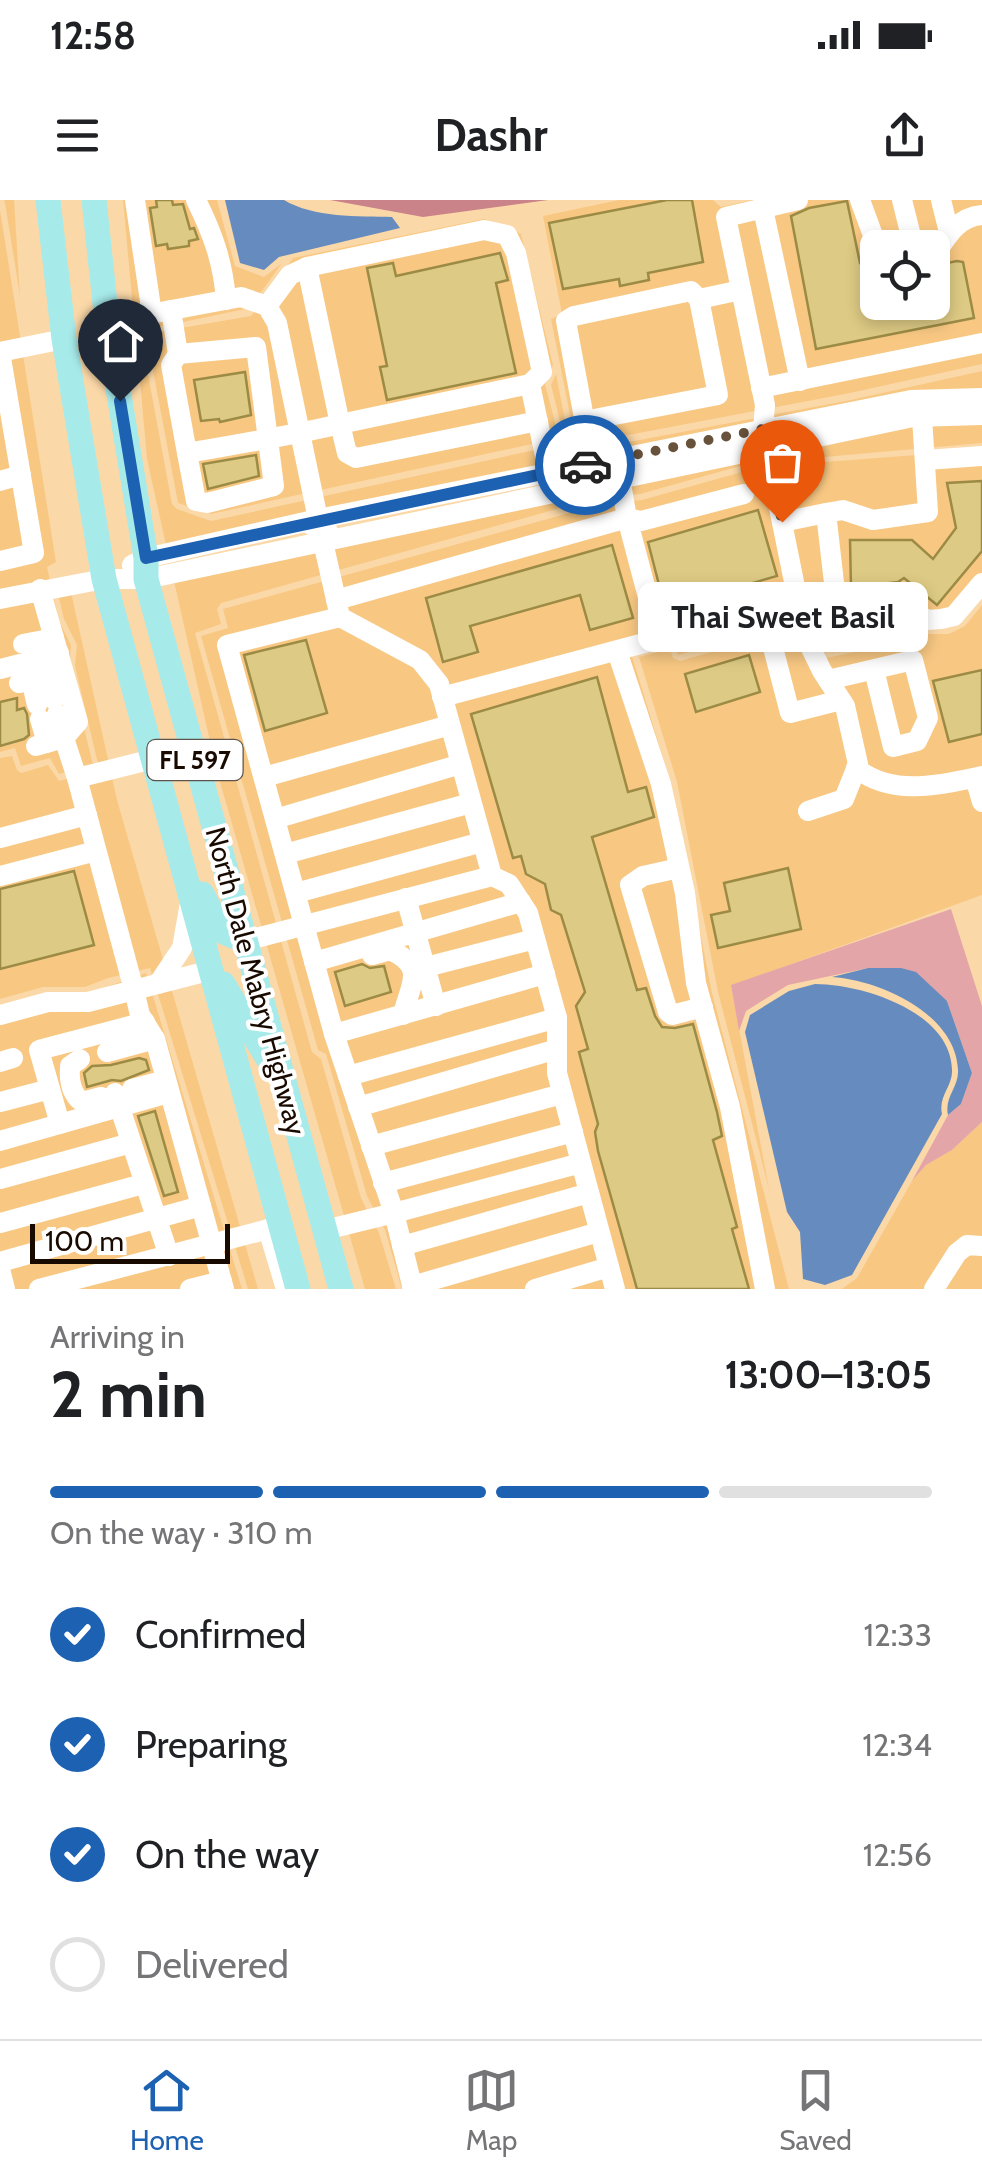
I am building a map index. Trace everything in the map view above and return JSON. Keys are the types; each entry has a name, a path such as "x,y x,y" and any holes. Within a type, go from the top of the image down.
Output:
{"main road":[{"name":"North Dale Mabry Highway","path":"48,200 64,339 104,578 212,970 274,1228 298,1289"},
{"name":"North Dale Mabry Highway","path":"94,200 107,322 146,568 341,1289"},
{"path":"166,806 212,918 221,931 245,941"},
{"path":"212,970 285,1087"},
{"path":"274,1228 309,1173"}],"street":[{"path":"136,200 161,312 178,354"},
{"path":"196,200 214,236 226,300"},
{"path":"798,200 726,217 765,404 765,437 803,627 841,700 858,764 844,798 808,811"},
{"path":"860,200 871,230"},
{"path":"902,200 910,230"},
{"path":"941,200 948,230"},
{"path":"763,208 800,381"},
{"path":"950,231 976,210"},
{"path":"187,454 530,384 542,372 516,253 507,235 484,230 307,267 290,275 266,306"},
{"path":"307,267 347,453 356,458 538,421"},
{"path":"699,299 741,290"},
{"path":"691,291 699,299 718,395 584,418 566,320 691,291"},
{"path":"107,322 241,297 266,306 277,323 318,519"},
{"path":"0,561 34,552 21,475 5,414 0,352 64,339"},
{"path":"178,354 281,343"},
{"path":"761,388 982,344"},
{"path":"178,354 171,365 196,501 207,504 274,486 256,347"},
{"path":"530,384 550,482"},
{"path":"0,600 146,568 318,519 424,498 550,482 620,478 911,400 982,398"},
{"path":"146,568 232,561 323,542 550,482 596,462 922,417 982,416"},
{"path":"782,522 843,510 873,520 924,515 929,508 922,417"},
{"path":"589,420 596,462"},
{"path":"926,460 982,456"},
{"path":"0,480 21,475"},
{"path":"620,478 659,640"},
{"path":"599,1232 413,1287 394,1213 334,1034 320,960 304,925 227,645 627,518 642,522 744,494"},
{"path":"424,498 335,530 323,542 338,608 420,660 439,684 492,876"},
{"path":"826,513 838,603 895,599 926,620 940,620 954,616 982,583"},
{"path":"232,561 294,536 318,519"},
{"path":"40,589 30,661 47,709 49,743 77,778 134,990 168,1087 223,1285 190,1289"},
{"path":"442,696 798,601"},
{"path":"803,627 770,636 790,713 841,700"},
{"path":"617,650 661,784 703,1007 730,1107 765,1289"},
{"path":"30,661 78,722 49,743"},
{"path":"828,680 874,670"},
{"path":"264,777 450,725"},
{"path":"77,778 153,758"},
{"path":"276,819 461,764"},
{"path":"856,768 874,782 902,785 932,786 979,777 982,802"},
{"path":"285,854 472,803"},
{"path":"0,838 87,816"},
{"path":"296,893 482,842"},
{"path":"0,876 96,850"},
{"path":"678,868 644,876 630,885 668,1012 672,1015 703,1007"},
{"path":"245,941 492,876 509,884 522,902 557,1018 557,1073 615,1289"},
{"path":"158,984 182,948 191,896"},
{"path":"406,898 436,1006"},
{"path":"320,960 522,902"},
{"path":"426,968 535,939"},
{"path":"320,960 342,963 390,950 397,960 405,1006"},
{"path":"0,1015 48,1002 88,1002 212,970"},
{"path":"334,1034 405,1006 436,1006 545,974"},
{"path":"348,1076 557,1018"},
{"path":"107,1052 150,1031"},
{"path":"60,1124 40,1050 150,1031"},
{"path":"358,1107 557,1050"},
{"path":"80,1060 70,1066 70,1078 76,1097 82,1102 168,1087"},
{"path":"0,1102 50,1089"},
{"path":"371,1146 562,1094"},
{"path":"0,1141 60,1124 117,1097"},
{"path":"117,1097 142,1184 169,1256"},
{"path":"384,1183 572,1132"},
{"path":"0,1179 131,1143"},
{"path":"325,1230 581,1163"},
{"path":"0,1223 142,1184"},
{"path":"402,1246 589,1193"},
{"path":"6,1289 0,1266 201,1206"},
{"path":"39,1289 274,1228 286,1289"},
{"path":"934,1289 967,1245 982,1246"},
{"path":"536,1289 609,1268"}],"shaded area":[{"path":"4,200 14,200 20,296 5,203"},
{"path":"123,200 217,200 235,266 264,277 282,263 259,295 133,309"},
{"path":"330,200 548,200 423,217"},
{"path":"619,200 713,200 721,207 752,200 982,200 982,364 576,445 551,319 562,314 543,216"},
{"path":"0,210 56,562 47,567 59,621 71,645 69,666 93,765 59,774 50,758 21,766 15,748 0,752"},
{"path":"484,219 521,234 553,365 545,384 559,438 211,514 178,503 146,334 251,316 293,258"},
{"path":"241,305 250,308 140,331 172,504 211,521 307,500 310,513 166,545 147,459 135,325"},
{"path":"982,371 982,390 323,510 320,497 562,444 564,437 551,385 556,374 570,446 576,452"},
{"path":"982,423 982,443 776,460 775,452 914,425"},
{"path":"982,450 982,595 960,622 899,610 811,618 678,655 673,641 631,653 671,784 712,993 789,1289 402,1289 385,1230 367,1196 326,1054 318,1050 201,636 228,628 223,609 598,505 642,500 760,467"},
{"path":"761,455 762,460 640,494 596,498 221,603 217,609 221,624 195,633 312,1052 321,1059 361,1198 379,1233 396,1289 365,1289 216,768 174,581"},
{"path":"71,592 117,800 258,1289 248,1289 150,968 85,987 43,987 0,999 0,758 12,756 21,773 48,765 59,781 96,771 98,764 75,666 77,645 64,619 58,594"},
{"path":"982,605 982,895 731,986 769,1189 718,992 677,782 639,657 670,649 673,658 680,661 796,628 839,710 851,762 839,792 799,806 804,821 846,806 864,767 810,625 818,624 826,658 903,642 901,618 925,634 949,634 965,626"},
{"path":"951,909 982,1006 982,1122 952,1150 926,1165 912,1181 948,1115 961,1104 972,1073 947,1001 868,968 788,985 746,1011 739,1031 731,985"},
{"path":"146,973 242,1289 0,1289 0,1005 86,994"},
{"path":"982,1122 982,1289 842,1289 857,1278 912,1181 926,1165 952,1150"}],"water":[{"path":"225,200 284,200 322,213 392,217 400,228 279,257 264,270 240,263"},
{"path":"868,968 916,972 947,1001 972,1073 961,1104 948,1115 958,1070 954,1050 944,1032 930,1017 892,993 832,977"},
{"path":"815,984 856,989 920,1017 948,1049 952,1070 942,1114 852,1275 825,1285 803,1279 800,1232 787,1212 745,1032 750,1015 789,991"}],"building":[{"path":"156,200 183,204 190,229 194,228 198,239 189,241 189,246 156,246 150,208 157,207"},
{"path":"667,200 692,200 703,262 648,273 649,280 620,286 619,279 563,289 549,223"},
{"path":"847,201 860,263 860,320 950,320 950,262 957,261 963,262 974,318 816,349 791,216 809,208"},
{"path":"500,253 508,280 496,283 516,373 387,400 380,367 387,366 367,268 393,263 396,276"},
{"path":"245,372 251,415 220,422 201,421 194,380"},
{"path":"256,455 259,476 208,489 203,464"},
{"path":"982,481 982,551 937,605 904,578 851,588 850,540 912,540 933,559 956,528 947,483"},
{"path":"758,510 777,576 665,608 648,542"},
{"path":"612,545 633,618 590,630 580,595 470,626 478,652 443,662 426,598"},
{"path":"306,640 327,713 265,731 244,655"},
{"path":"749,655 760,692 696,712 685,674"},
{"path":"982,670 982,734 949,742 933,681"},
{"path":"597,677 628,792 646,787 654,817 592,837 637,990 646,988 662,1027 693,1024 717,1112 722,1136 713,1140 749,1289 637,1289 598,1151 598,1124 579,1052 588,1049 576,1006 585,992 561,915 551,910 545,884 526,874 521,856 513,858 471,714"},
{"path":"17,698 17,710 24,708 27,714 29,735 0,746 0,702"},
{"path":"788,868 801,929 718,948 711,915 730,911 724,883"},
{"path":"74,871 94,945 0,969 0,889"},
{"path":"362,964 370,968 384,966 391,992 345,1006 335,972"},
{"path":"146,1060 149,1070 121,1081 87,1087 84,1073 92,1066"},
{"path":"155,1111 178,1192 164,1196 138,1116"}],"way so far":[{"path":"585,465 763,429 782,522"}],"place":[{"name":"Thai Sweet Basil","path":"782,522"}],"route":[{"path":"120,401 146,558 585,465"}]}
